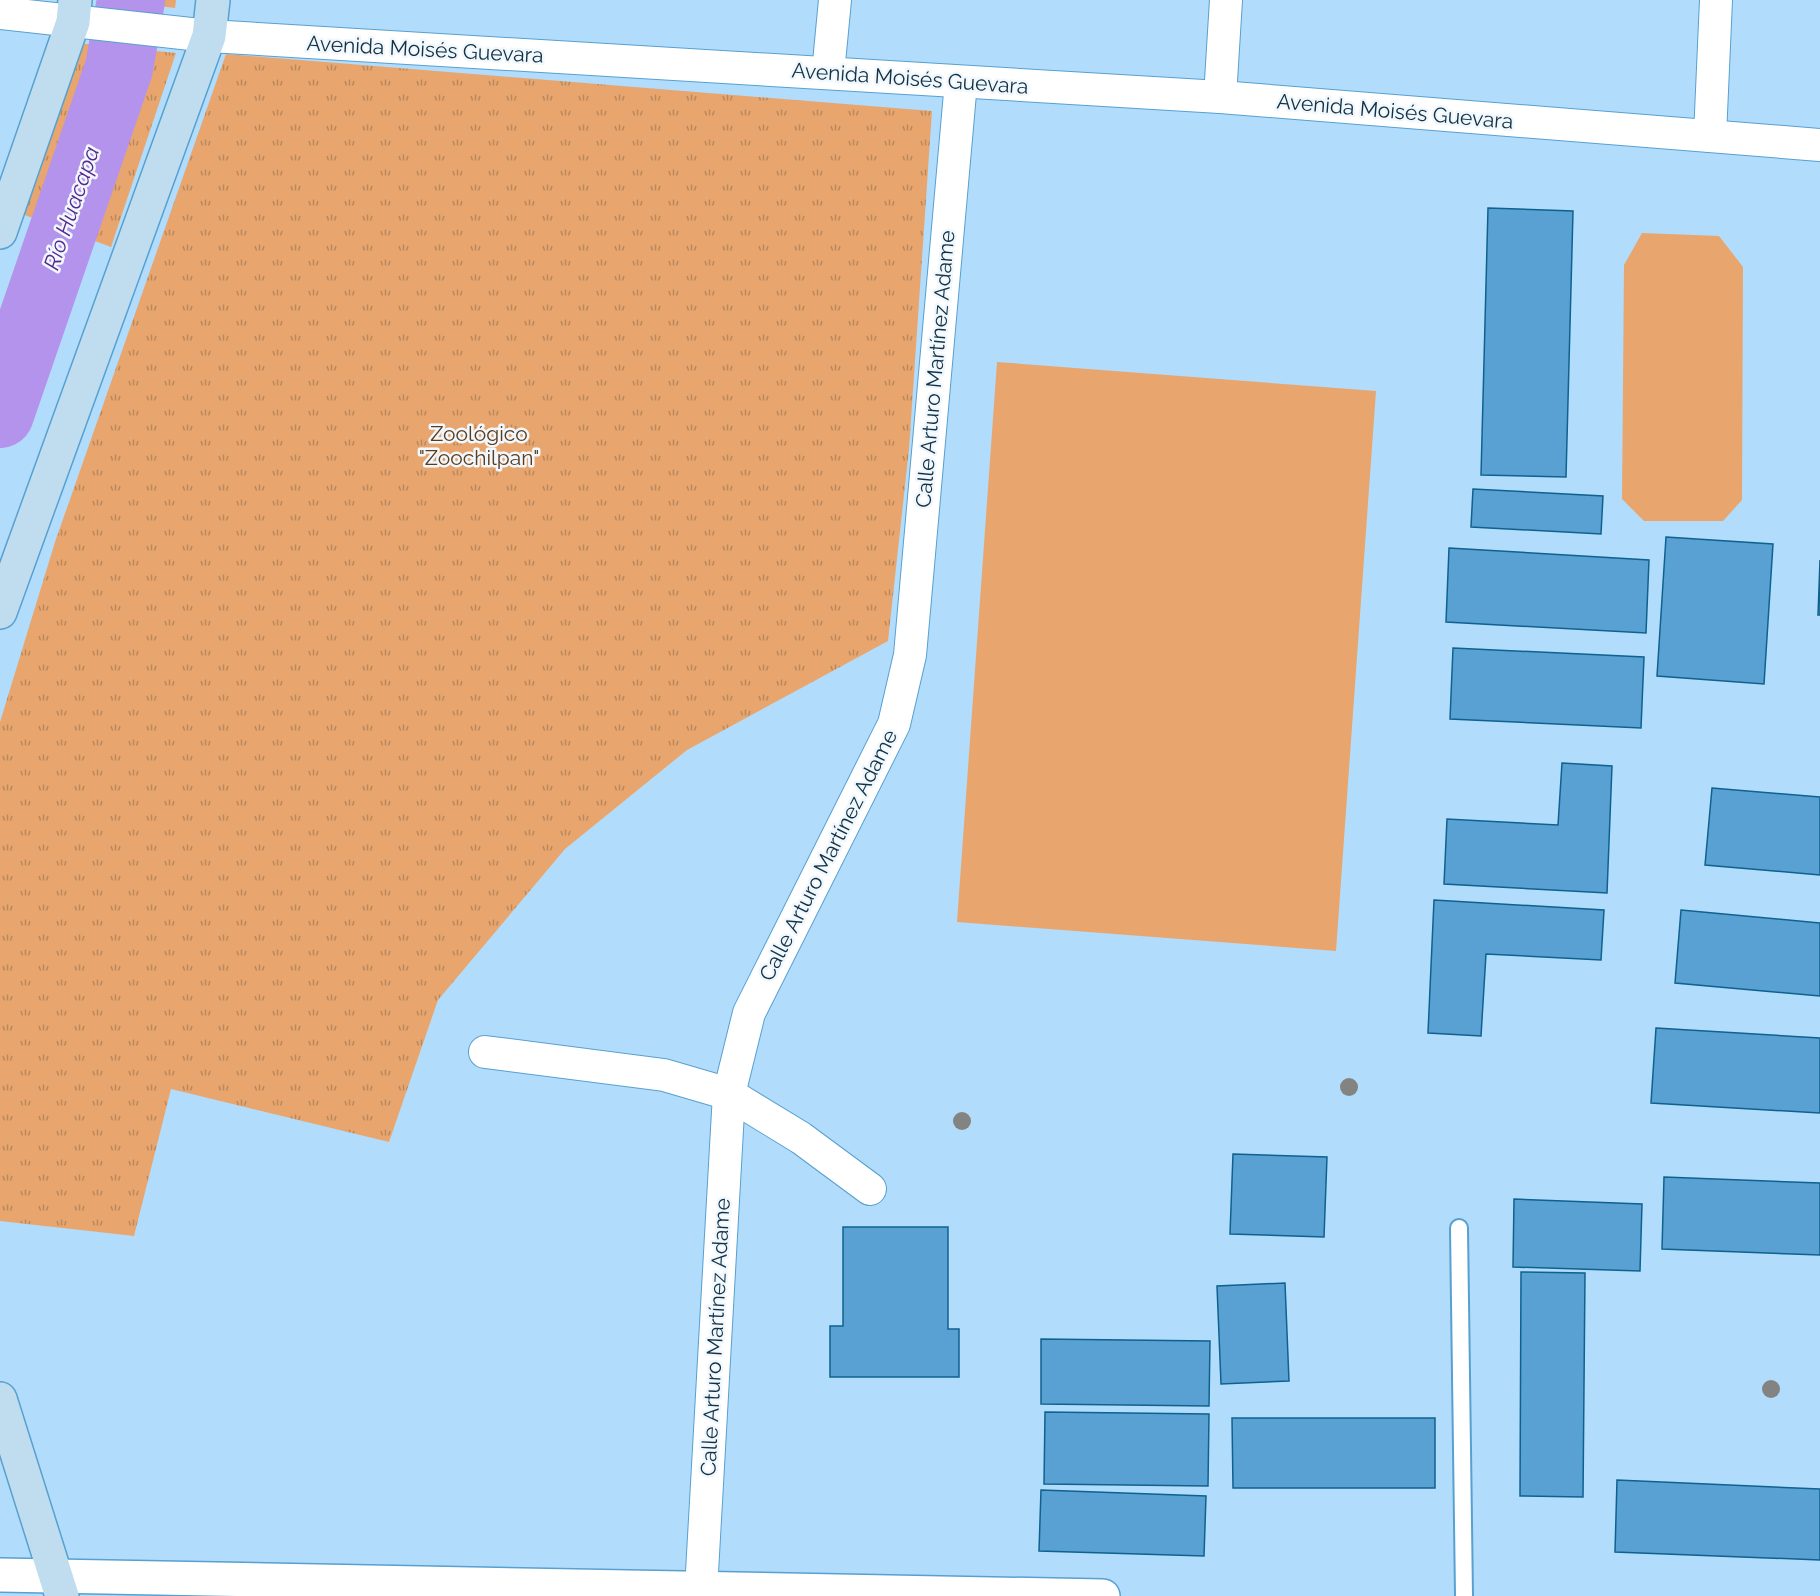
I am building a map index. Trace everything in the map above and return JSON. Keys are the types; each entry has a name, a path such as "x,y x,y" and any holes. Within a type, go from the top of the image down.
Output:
{"main road":[{"path":"0,612 208,35 213,0"},
{"path":"0,232 75,15"},
{"path":"0,1399 57,1582"}],"street":[{"path":"828,73 835,0"},
{"path":"1220,97 1226,0"},
{"path":"1710,136 1716,0"},
{"name":"Avenida Moisés Guevara","path":"0,13 75,15 208,35 1220,97 1820,145"},
{"name":"Calle Arturo Martínez Adame","path":"701,1590 729,1094 749,1013 894,724 910,655 961,82"},
{"path":"484,1052 664,1076 729,1094 801,1138 870,1189"},
{"path":"0,1575 57,1582 1103,1596"}],"lane":[{"path":"1459,1228 1464,1596"}],"green space":[{"path":"113,0 176,0 175,8"},
{"path":"78,43 176,53 111,247 22,214"},
{"name":"Zoológico \"Zoochilpan\"","path":"226,54 932,111 909,449 888,641 687,750 565,849 438,1000 389,1142 171,1089 134,1236 0,1221 0,722 55,542"},
{"path":"1642,233 1719,236 1743,267 1742,500 1723,521 1644,521 1622,499 1624,265"},
{"path":"997,362 1376,391 1336,951 957,922"}],"building":[{"path":"1488,208 1573,211 1566,477 1481,475"},
{"path":"1473,489 1603,496 1601,534 1471,527"},
{"path":"1666,537 1773,544 1764,684 1657,676"},
{"path":"1449,548 1649,560 1646,633 1446,622"},
{"path":"1820,560 1820,615 1818,615"},
{"path":"1453,648 1644,657 1641,728 1450,719"},
{"path":"1562,763 1612,766 1607,893 1444,884 1447,819 1558,825"},
{"path":"1712,788 1820,797 1820,875 1705,865"},
{"path":"1434,900 1604,910 1601,960 1486,954 1481,1036 1428,1033"},
{"path":"1681,910 1820,923 1820,996 1675,983"},
{"path":"1656,1028 1820,1038 1820,1113 1651,1103"},
{"path":"1233,1154 1327,1157 1324,1237 1230,1234"},
{"path":"1664,1177 1820,1183 1820,1255 1662,1249"},
{"path":"1514,1199 1642,1204 1640,1271 1513,1267"},
{"path":"843,1227 948,1227 948,1329 959,1329 959,1377 830,1377 830,1326 843,1326"},
{"path":"1521,1272 1585,1273 1583,1497 1520,1496"},
{"path":"1285,1283 1289,1381 1221,1384 1217,1286"},
{"path":"1041,1339 1210,1341 1209,1406 1041,1404"},
{"path":"1045,1412 1209,1414 1208,1486 1044,1484"},
{"path":"1232,1418 1435,1418 1435,1488 1233,1488"},
{"path":"1617,1480 1820,1489 1820,1560 1615,1552"},
{"path":"1041,1490 1206,1496 1204,1556 1039,1551"}],"waterway":[{"name":"Río Huacapa","path":"0,414 119,68 131,0"}]}
